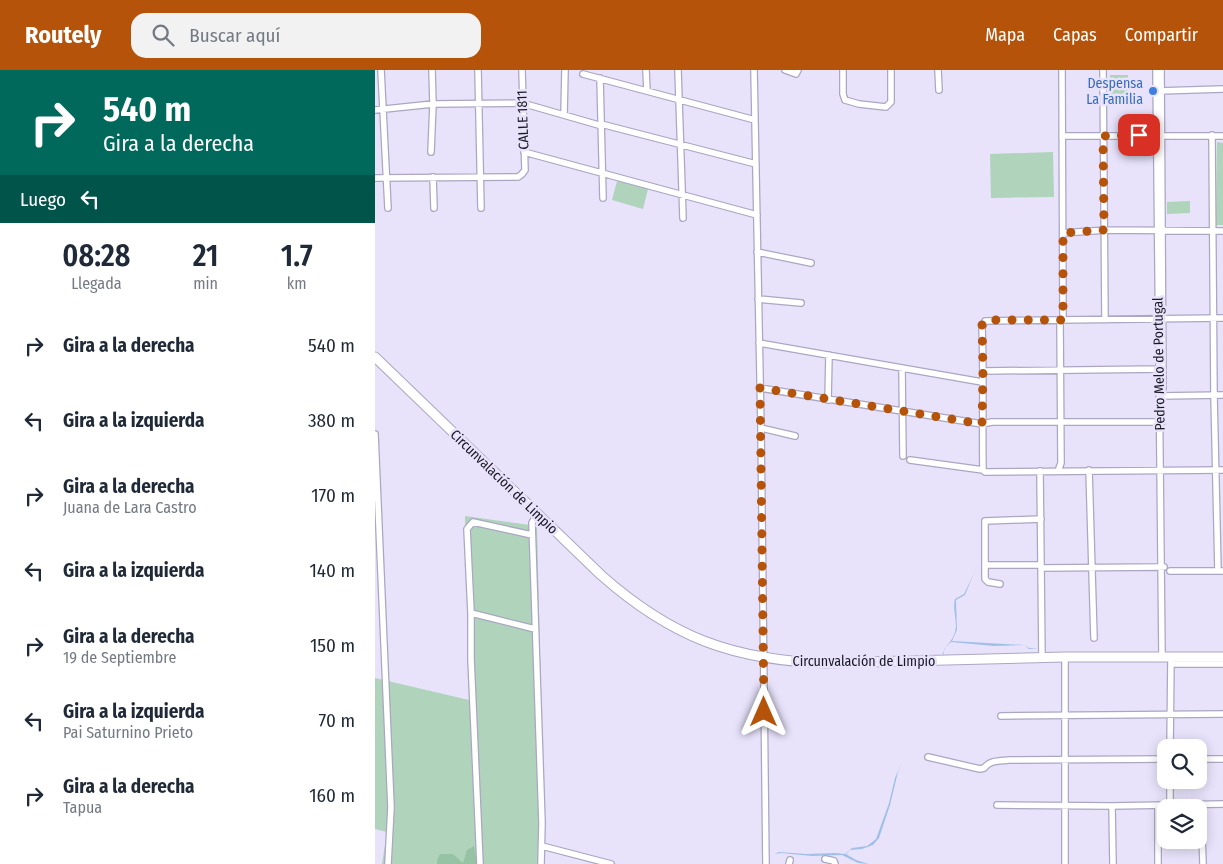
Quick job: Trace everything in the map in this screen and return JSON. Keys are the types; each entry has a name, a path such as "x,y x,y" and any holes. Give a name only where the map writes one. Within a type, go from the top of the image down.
{"highway":[{"name":"Circunvalación de Limpio","path":"375,357 626,597 662,621 692,637 733,651 793,662 825,663 1065,657 1167,659 1223,657"}],"street":[{"path":"381,70 388,208"},
{"path":"431,152 432,70"},
{"path":"478,70 481,208"},
{"name":"CALLE 1811","path":"480,176 518,176 525,170 522,70"},
{"path":"564,115 565,70"},
{"path":"646,70 647,91"},
{"path":"678,70 683,218"},
{"path":"754,70 761,428 766,864"},
{"path":"785,70 796,72"},
{"path":"843,70 843,94 845,100 859,104 886,107 891,102 891,70"},
{"path":"938,70 939,90"},
{"path":"1058,471 1061,463 1062,70"},
{"path":"1103,70 1105,320"},
{"name":"Pedro Melo de Portugal","path":"1156,70 1159,91"},
{"name":"Pedro Melo de Portugal","path":"1161,70 1159,135 1162,470 1170,739"},
{"path":"583,74 755,120"},
{"path":"600,78 603,198"},
{"path":"1159,91 1223,89"},
{"path":"375,110 433,104 523,103 756,164"},
{"path":"985,565 1165,568 1220,571 1220,519 1215,470 1212,135"},
{"path":"1062,136 1223,136"},
{"path":"524,152 757,215"},
{"path":"375,178 480,176"},
{"path":"433,177 434,208"},
{"path":"1063,233 1104,230 1223,232"},
{"path":"757,252 811,263"},
{"path":"758,299 801,303"},
{"path":"983,470 982,324 985,321 1223,318"},
{"path":"759,343 982,382"},
{"path":"828,400 829,355"},
{"path":"902,368 903,456"},
{"path":"983,371 1161,369"},
{"path":"760,388 982,424 992,422 1162,422"},
{"path":"1162,396 1223,395"},
{"path":"761,428 795,436"},
{"path":"375,434 391,807 388,864"},
{"path":"910,460 983,470 985,472 1223,470"},
{"path":"1089,470 1093,638"},
{"path":"1040,471 1042,659"},
{"path":"537,513 533,521 533,535 541,864"},
{"path":"1000,584 985,580 985,521 1041,519"},
{"path":"480,864 467,529 470,524 477,523 533,535"},
{"path":"471,613 535,629"},
{"path":"1065,657 1065,864"},
{"path":"1167,659 1223,664"},
{"path":"1001,716 1223,714"},
{"path":"927,757 980,769 992,762 1157,759"},
{"path":"1207,759 1223,759"},
{"path":"1207,804 1223,804"},
{"path":"997,805 1157,805"},
{"path":"1112,806 1113,864"},
{"path":"541,846 611,864"},
{"path":"1158,849 1158,864"},
{"path":"1202,849 1203,864"},
{"path":"825,859 834,861 835,864"}],"green space":[{"path":"1110,75 1128,75 1128,102 1110,102"},
{"path":"1217,142 1223,143 1223,225 1216,225"},
{"path":"1053,152 1054,197 991,198 990,154"},
{"path":"617,181 648,189 643,209 612,200"},
{"path":"1190,201 1190,213 1167,214 1167,202"},
{"path":"465,516 537,526 545,864 382,864 387,832 375,829 375,678 469,700"},
{"path":"474,846 477,864 437,864 440,854 453,854 463,863 467,850"}],"water":[{"path":"981,559 965,595 956,600 957,630 952,641 1024,645 994,646 951,642 946,647 956,628 955,599 964,594"},
{"path":"902,762 879,838 873,845 862,849 850,850 846,854 856,860 869,864 858,863 842,855 775,854 779,852 845,854 852,848 867,846 876,839 889,803 895,778"}],"place":[{"name":"Despensa La Familia","path":"1153,91"}],"route":[{"path":"764,712 760,388 982,424 982,324 988,320 1063,320 1063,233 1104,230 1103,136 1139,135"}]}
